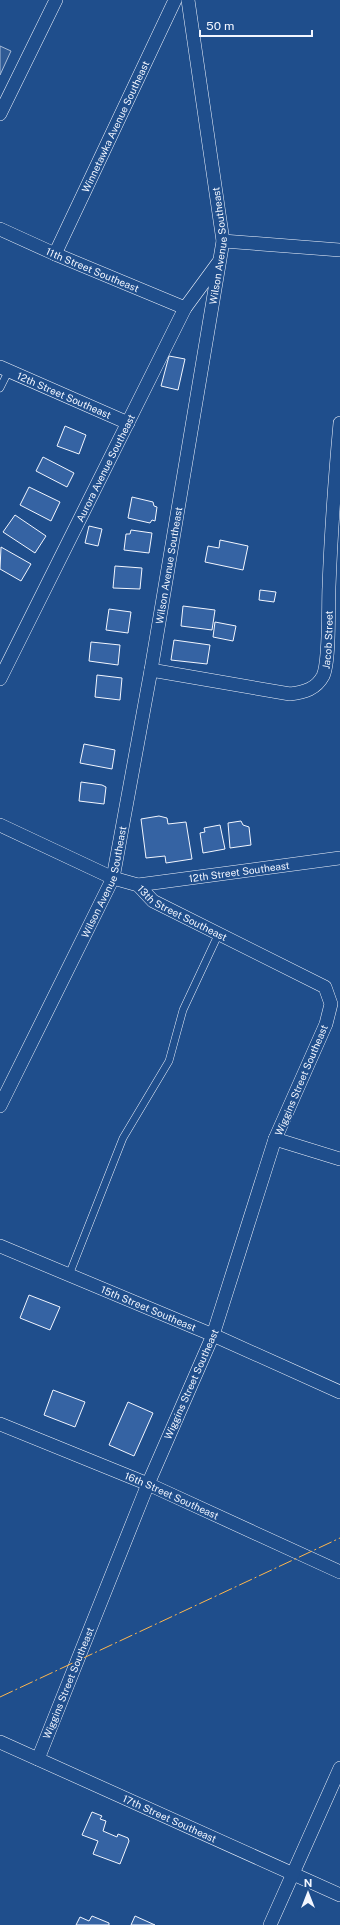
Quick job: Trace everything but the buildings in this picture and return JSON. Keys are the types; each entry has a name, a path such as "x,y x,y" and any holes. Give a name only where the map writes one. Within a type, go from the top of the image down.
{"street":[{"path":"0,114 56,0"},
{"name":"Winnetawka Avenue Southeast","path":"55,254 175,0"},
{"name":"Wilson Avenue Southeast","path":"0,1106 113,878 151,670 223,241 188,0"},
{"name":"11th Street Southeast","path":"0,228 55,254 185,308"},
{"path":"223,241 340,250"},
{"name":"Aurora Avenue Southeast","path":"0,679 185,308 220,261"},
{"name":"12th Street Southeast","path":"4,369 128,423"},
{"name":"Jacob Street","path":"151,670 290,694 307,691 318,684 324,674 327,644 331,522 340,423"},
{"name":"13th Street Southeast","path":"0,825 113,878 138,885 154,900 325,987 330,1004"},
{"name":"12th Street Southeast","path":"138,885 340,858"},
{"name":"Wiggins Street Southeast","path":"38,1759 148,1484 214,1335 276,1139 326,1024 330,1004"},
{"path":"276,1139 340,1159"},
{"name":"15th Street Southeast","path":"0,1246 214,1335 340,1392"},
{"name":"16th Street Southeast","path":"0,1424 148,1484 340,1572"},
{"name":"17th Street Southeast","path":"0,1742 340,1895"},
{"path":"270,1925 340,1768"}],"lane":[{"path":"0,388 4,369"},
{"path":"69,1275 123,1138 169,1061 183,1010 219,933"}],"shaded area":[{"path":"0,46 11,51 0,75"}],"power":[{"path":"0,1697 340,1538"}]}
